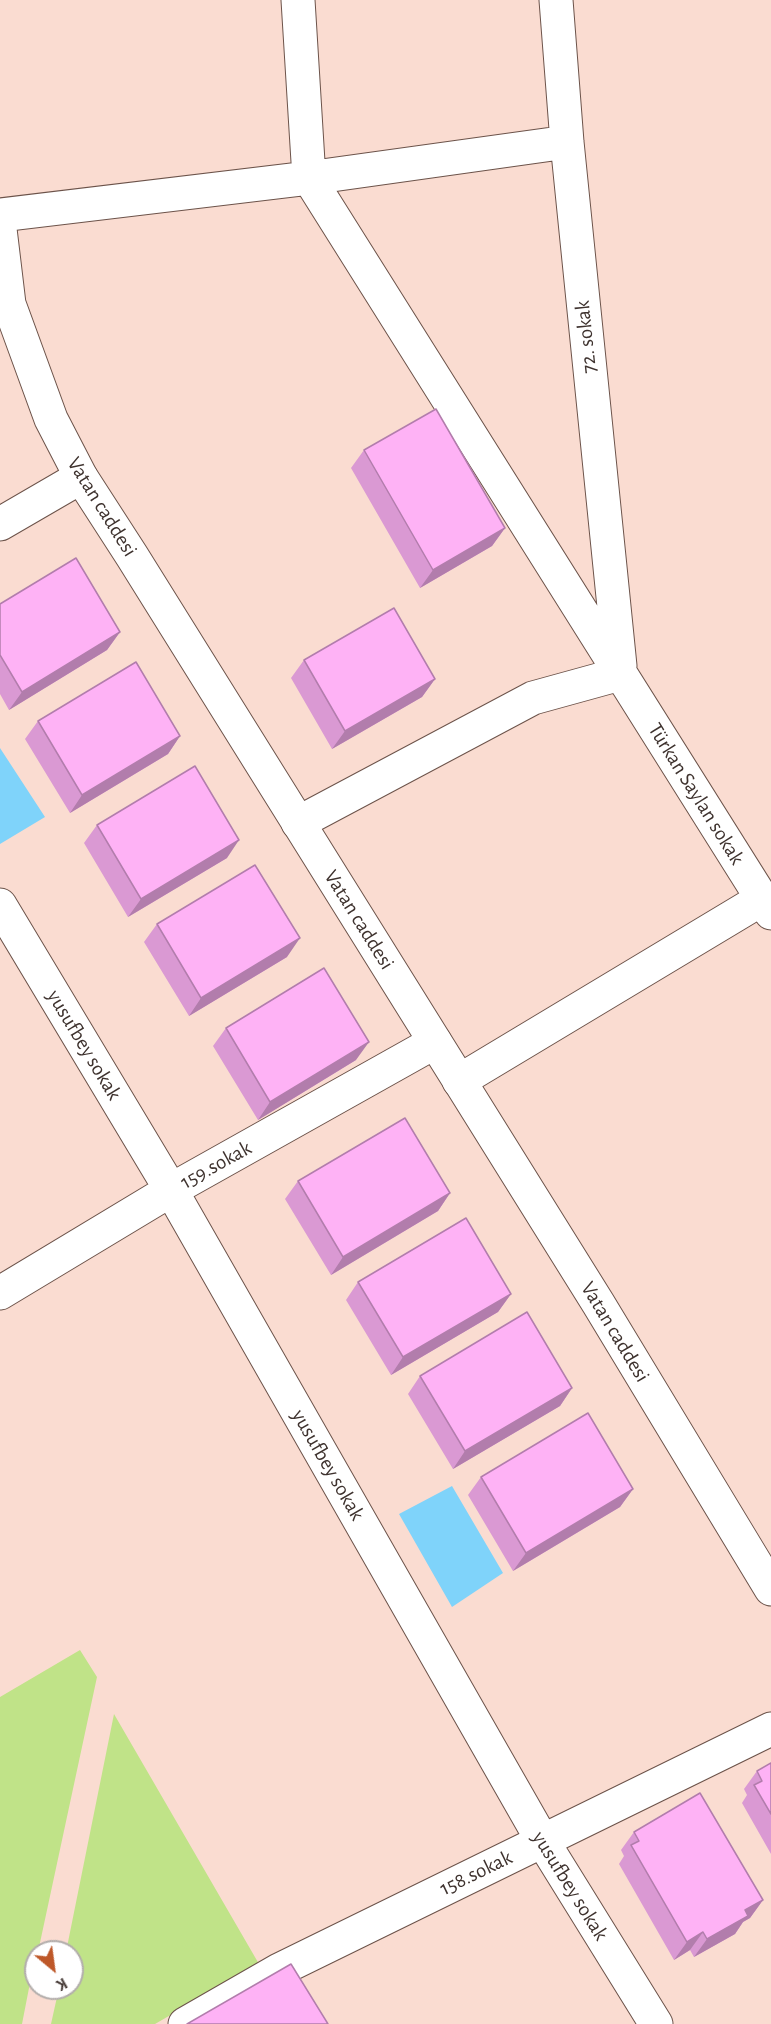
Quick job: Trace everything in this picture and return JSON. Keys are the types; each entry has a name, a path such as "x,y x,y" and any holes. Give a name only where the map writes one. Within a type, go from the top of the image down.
{"street":[{"path":"298,0 309,178"},
{"name":"72. sokak","path":"556,0 567,142 620,674"},
{"path":"0,215 309,178 567,142"},
{"name":"Türkan Saylan sokak","path":"309,178 766,906"},
{"name":"Vatan caddesi","path":"0,229 9,304 51,419 81,477 598,1304 771,1589"},
{"path":"0,525 81,477"},
{"path":"298,823 533,698 620,674"},
{"name":"yusufbey sokak","path":"0,905 171,1190 542,1840 656,2024"},
{"path":"459,1081 766,906"},
{"name":"159.sokak","path":"0,1293 171,1190 435,1042"},
{"name":"158.sokak","path":"184,2024 287,1984 542,1840 771,1729"}],"green space":[{"path":"80,1650 97,1677 41,1940 24,1940 24,2000 27,2000 22,2024 0,2024 0,1697"},
{"path":"114,1714 259,1964 155,2024 51,2024 56,2000 84,2000 84,1940 68,1940"}],"water":[{"path":"0,748 45,817 0,844"},
{"path":"452,1486 503,1573 452,1607 399,1514"}],"building":[{"path":"436,409 505,528 433,570 364,450"},
{"path":"76,558 120,632 22,692 0,655 0,604"},
{"path":"394,608 435,679 345,731 304,660"},
{"path":"136,662 180,736 82,795 38,721"},
{"path":"195,766 239,840 141,899 97,825"},
{"path":"255,865 300,938 201,998 157,924"},
{"path":"324,968 369,1042 270,1102 226,1028"},
{"path":"405,1118 450,1193 343,1257 298,1181"},
{"path":"466,1218 511,1294 403,1357 358,1282"},
{"path":"527,1312 572,1388 465,1451 420,1376"},
{"path":"588,1413 633,1489 526,1553 481,1477"},
{"path":"771,1763 771,1814 754,1785 762,1781 757,1771"},
{"path":"700,1793 763,1900 745,1910 748,1916 707,1939 703,1932 687,1942 631,1845 639,1841 634,1832"},
{"path":"291,1964 328,2024 187,2024"}]}
